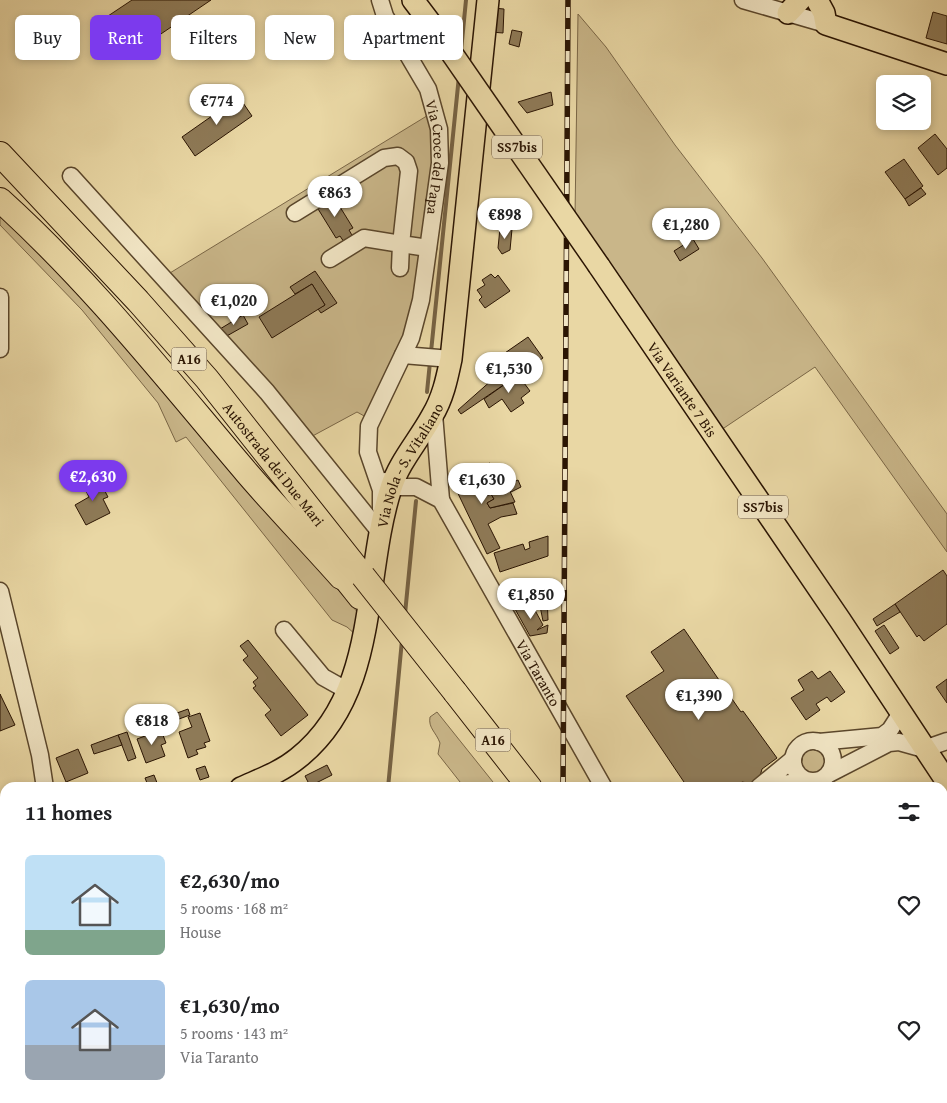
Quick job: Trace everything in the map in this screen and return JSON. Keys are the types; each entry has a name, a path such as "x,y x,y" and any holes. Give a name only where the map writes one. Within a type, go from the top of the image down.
{"highway":[{"name":"Autostrada dei Due Mari","path":"0,154 73,230 194,365 362,587 450,698 525,782"},
{"name":"Autostrada dei Due Mari","path":"0,177 120,303 362,587"},
{"path":"0,200 73,269 117,317 248,474 362,587"},
{"name":"Autostrada dei Due Mari","path":"450,698 507,782"}],"main road":[{"name":"Via Variante 7 Bis","path":"413,0 599,266 942,775"},
{"name":"Via Nola - S. Vitaliano","path":"255,782 272,775 297,759 314,744 340,708 359,663 364,638 384,480 398,471 434,414 445,388 437,358 488,0"},
{"path":"810,0 821,23 947,64"},
{"path":"817,0 824,13 821,23"},
{"path":"824,0 874,41"}],"street":[{"name":"Via Croce del Papa","path":"380,0 385,16 428,89 437,120 440,163 421,300 411,338 368,426 368,452 384,480"},
{"path":"743,0 794,7 821,23"},
{"path":"295,213 384,158 398,156 406,162 410,171 400,268"},
{"path":"71,176 267,392 379,531"},
{"path":"330,259 364,238 428,248"},
{"path":"0,297 0,349"},
{"path":"403,355 437,358"},
{"path":"434,414 441,500"},
{"path":"384,480 416,487 441,500"},
{"name":"Via Taranto","path":"441,500 601,782"},
{"path":"0,591 40,755 44,782"},
{"path":"284,630 323,677 348,691"},
{"path":"765,782 793,758 799,746 812,741 882,736 890,730 901,713"},
{"path":"798,782 818,781 889,743 899,742 924,749 947,741"},
{"path":"819,742 825,745 833,756 834,763 829,774"},
{"path":"793,758 796,772 806,781"}],"shaded area":[{"path":"578,14 606,47 675,145 762,258 947,514 947,552 815,367 721,430 575,216"},
{"path":"430,114 435,145 414,313 366,417 357,412 307,439 165,276"},
{"path":"0,208 21,227 360,615 356,635 347,627 332,620 186,437 176,442 158,403 82,310 0,225"},
{"path":"437,712 493,782 460,782 438,754 440,743 431,727 430,717"},
{"path":"813,748 822,752 826,761 822,770 813,774 804,770 800,761 804,752"}],"building":[{"path":"132,0 211,0 189,15 171,15 171,27 161,34 161,15 110,15"},
{"path":"493,8 504,9 503,33 491,32"},
{"path":"933,12 947,16 947,44 926,38"},
{"path":"512,30 522,32 519,47 509,44"},
{"path":"551,92 553,105 527,113 518,102"},
{"path":"239,97 252,116 195,156 182,137"},
{"path":"935,134 947,149 947,168 938,175 918,148"},
{"path":"904,159 923,186 905,199 885,172"},
{"path":"921,188 926,194 909,206 905,199"},
{"path":"332,194 353,228 349,230 353,237 344,242 340,236 336,238 315,204"},
{"path":"507,203 516,204 512,229 504,228"},
{"path":"482,211 507,214 506,225 481,222"},
{"path":"500,228 512,229 510,250 502,254 498,248"},
{"path":"693,239 699,249 680,261 674,251"},
{"path":"315,271 337,303 321,313 318,309 325,305 312,284 295,294 290,287"},
{"path":"491,274 495,278 498,275 510,291 485,308 479,300 482,297 477,290 485,285 482,280"},
{"path":"312,284 325,305 272,338 259,317"},
{"path":"243,315 248,324 225,337 220,329"},
{"path":"528,337 543,358 461,414 458,410 493,379 487,370 489,364"},
{"path":"518,375 530,391 521,398 524,403 511,412 502,399 489,408 484,399"},
{"path":"490,463 498,480 476,491 480,499 491,494 494,499 487,503 490,508 513,503 517,514 501,517 488,524 500,548 487,554 452,481 468,473 472,481 478,478 475,470"},
{"path":"97,476 108,497 103,499 110,513 86,525 75,505 89,497 82,483"},
{"path":"518,480 521,487 511,492 507,485"},
{"path":"507,485 515,502 490,508 487,503 494,499 491,494"},
{"path":"548,536 548,556 500,572 494,553 523,544 525,550 530,548 529,542"},
{"path":"943,570 947,576 947,624 924,641 919,635 917,637 895,604"},
{"path":"547,594 548,620 543,621 540,606 538,607 535,601"},
{"path":"530,601 543,625 537,630 548,625 547,633 530,636 515,609"},
{"path":"895,604 900,612 877,626 873,619"},
{"path":"884,625 899,648 890,654 875,631"},
{"path":"684,629 741,712 743,711 777,758 762,769 759,780 756,782 684,782 626,696 664,671 651,652"},
{"path":"248,640 308,715 281,736 265,715 271,710 253,688 256,686 253,682 258,678 243,660 248,656 240,646"},
{"path":"812,671 818,679 830,671 845,692 831,702 827,697 816,704 820,710 806,720 791,698 804,690 798,680"},
{"path":"947,679 947,703 936,687"},
{"path":"0,694 15,725 0,731"},
{"path":"188,709 190,715 168,723 166,717"},
{"path":"200,713 210,741 204,743 206,747 196,750 198,754 188,758 179,732 192,727 188,717"},
{"path":"161,730 166,743 161,745 165,756 146,763 137,739"},
{"path":"127,732 136,758 128,761 118,735"},
{"path":"118,735 122,745 94,754 91,745"},
{"path":"78,749 88,773 66,782 56,758"},
{"path":"327,765 332,775 318,782 308,782 305,776"},
{"path":"205,766 209,777 200,780 196,769"},
{"path":"154,775 157,782 147,782 145,778"}],"waterway":[{"path":"463,31 466,0"},
{"path":"431,352 459,76"},
{"path":"427,392 430,362"},
{"path":"405,614 416,501"},
{"path":"389,782 402,640"}],"railway":[{"path":"563,782 568,0"}]}
